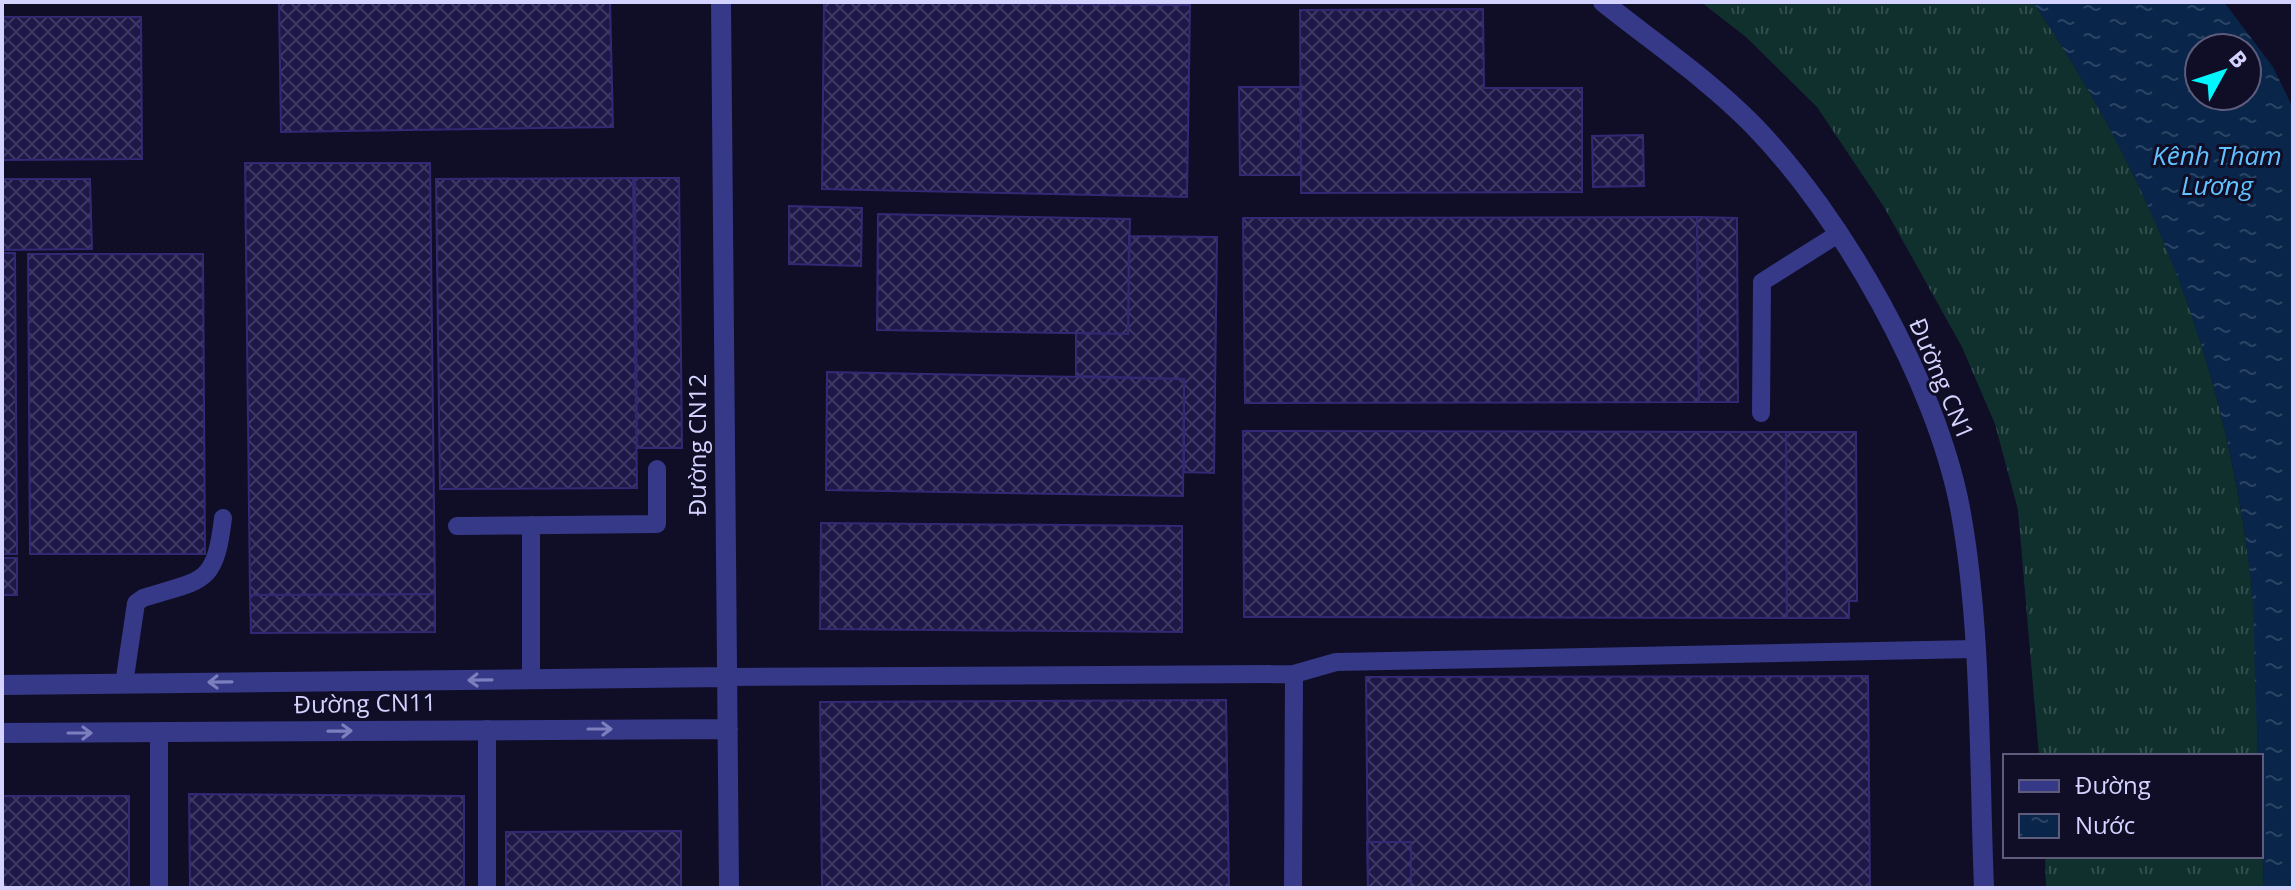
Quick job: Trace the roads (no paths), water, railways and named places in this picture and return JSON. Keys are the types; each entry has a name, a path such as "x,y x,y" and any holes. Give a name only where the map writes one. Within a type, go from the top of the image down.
{"street":[{"name":"Đường CN12","path":"721,2 729,888"},
{"name":"Đường CN1","path":"1603,2 1751,123 1797,175 1838,234 1900,343 1950,468 1966,545 1974,649 1984,888"},
{"name":"Đường CN11","path":"2,685 726,677"},
{"name":"Đường CN11","path":"2,733 728,729"}],"lane":[{"path":"1761,413 1762,282 1838,234"},
{"path":"457,526 657,524 657,469"},
{"path":"124,684 136,603 198,581 212,570 219,556 223,518"},
{"path":"531,525 531,679"},
{"path":"726,677 1294,674 1336,662 1974,649"},
{"path":"1293,888 1294,674"},
{"path":"487,729 487,888"},
{"path":"159,733 159,888"}],"water":[{"name":"Kênh Tham Lương","path":"2033,2 2224,2 2247,32 2183,32 2183,112 2263,112 2263,54 2293,108 2293,888 2264,888 2263,754 2258,754 2252,594 2240,502 2224,425 2178,278 2148,207 2076,69"}]}
